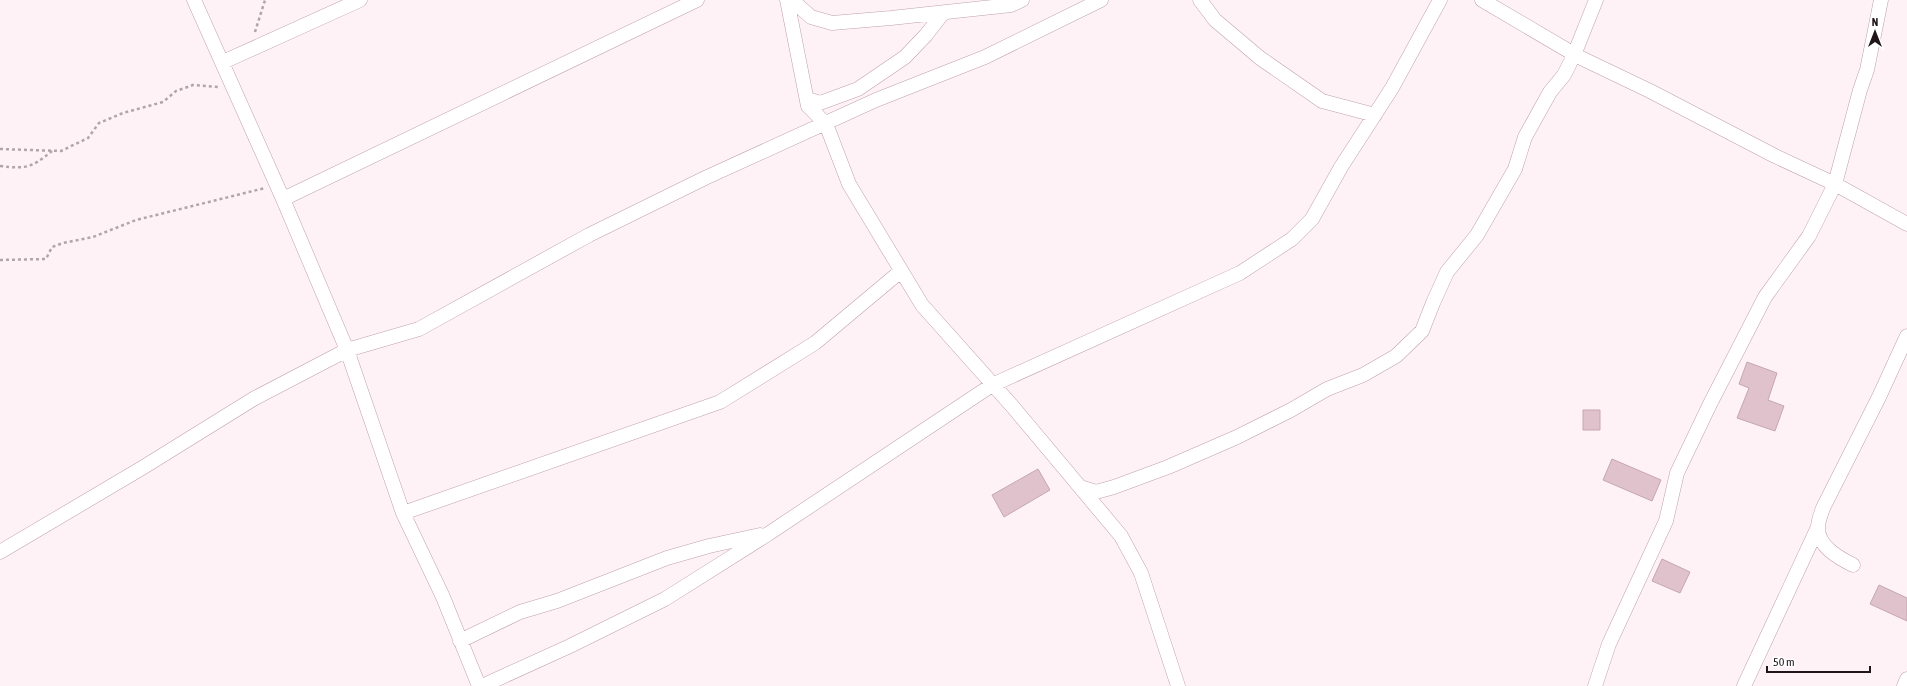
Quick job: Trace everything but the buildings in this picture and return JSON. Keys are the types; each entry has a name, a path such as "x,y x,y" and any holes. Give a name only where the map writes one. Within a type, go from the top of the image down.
{"street":[{"path":"194,0 277,185 346,350 403,513 443,597 478,686"},
{"path":"223,62 360,0"},
{"path":"283,199 697,0"},
{"path":"787,0 808,106 826,124 849,184 922,306 1122,536 1141,573 1178,686"},
{"path":"792,0 811,17 832,23 1011,4 1022,0"},
{"path":"0,552 142,468 255,398 346,350 419,329 589,235 705,178 876,100 985,57 1100,0"},
{"path":"1200,0 1216,20 1260,58 1322,101 1374,114"},
{"path":"482,686 570,646 665,599 768,534 992,385 1240,272 1292,239 1312,219 1341,167 1392,88 1440,0"},
{"path":"1482,0 1574,55 1768,153 1835,184 1907,224"},
{"path":"1080,487 1096,492 1168,467 1237,437 1291,410 1327,389 1363,375 1396,356 1422,331 1433,303 1448,272 1477,235 1515,169 1525,137 1550,92 1564,75 1574,55 1596,0"},
{"path":"1594,686 1609,644 1666,521 1677,473 1710,404 1765,297 1808,236 1835,184 1860,90 1867,70 1881,0"},
{"path":"807,99 820,103 858,89 905,57 926,35 942,12"},
{"path":"403,513 720,402 815,342 901,271"},
{"path":"1744,686 1818,527 1826,501 1879,397 1907,336"},
{"path":"1818,527 1820,538 1829,549 1853,566"},
{"path":"460,641 520,612 558,601 667,558 709,546 768,534"},
{"path":"1904,686 1907,679"}],"path":[{"path":"248,51 265,0"},
{"path":"0,149 61,151 88,138 99,122 123,113 163,102 176,91 193,85 235,89"},
{"path":"0,166 18,168 35,165 52,151"},
{"path":"0,260 46,259 52,247 63,243 93,237 136,220 277,185"}]}
